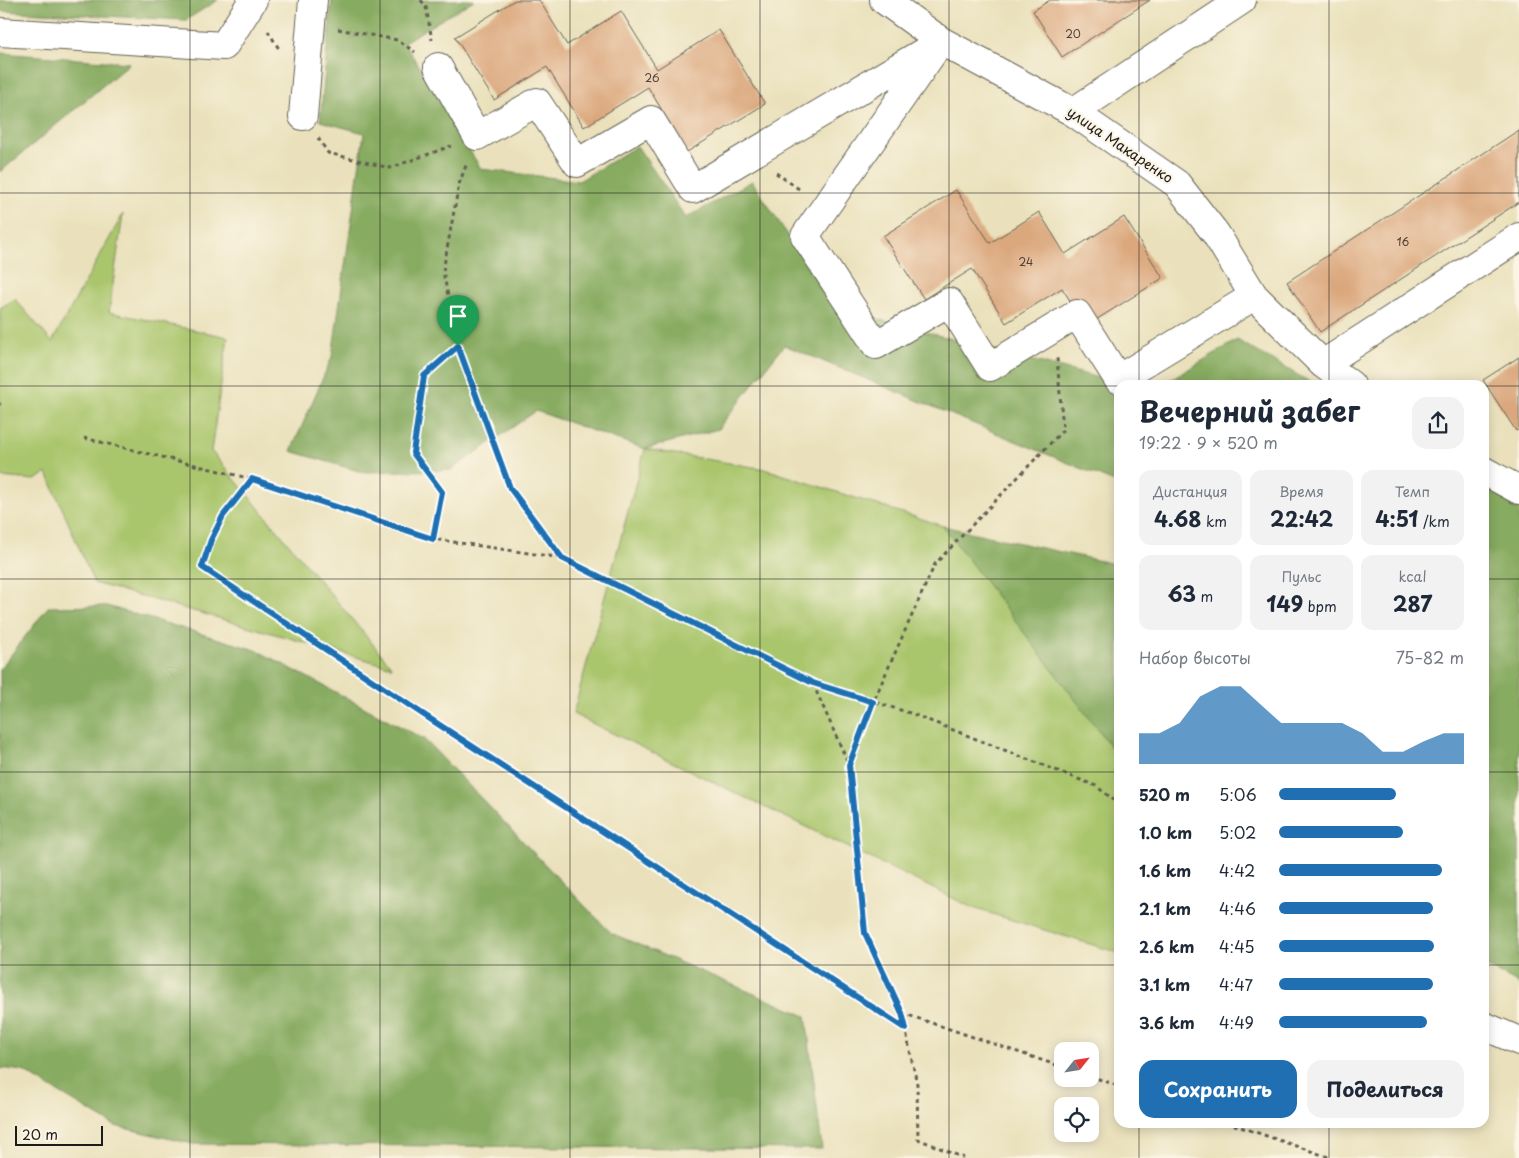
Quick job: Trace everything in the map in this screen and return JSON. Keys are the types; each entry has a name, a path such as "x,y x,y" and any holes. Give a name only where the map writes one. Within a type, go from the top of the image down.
{"street":[{"path":"0,32 224,46 252,0"},
{"name":"улица Макаренко","path":"884,0 941,42 1073,112 1177,184 1216,234 1254,296 1323,364 1344,380"},
{"path":"1073,112 1242,0"},
{"path":"303,116 312,12"},
{"path":"438,67 477,136 537,102 577,163 650,120 693,189 941,42"},
{"path":"941,42 805,236 876,345 949,302 990,367 1078,314 1118,379 1254,296"},
{"path":"1323,364 1519,237"},
{"path":"1489,474 1519,490"},
{"path":"1489,1028 1519,1041"}],"path":[{"path":"252,0 280,51"},
{"path":"421,0 426,7 438,67"},
{"path":"312,12 397,40 438,67"},
{"path":"303,116 328,153 390,168 477,136"},
{"path":"477,136 459,184 443,271 458,346 510,488 562,558"},
{"path":"751,156 826,207"},
{"path":"849,765 873,702 935,564 1063,430 1055,328"},
{"path":"433,539 442,492 413,453 424,376 458,346"},
{"path":"84,438 252,479 433,539 562,558 813,683 910,713 1096,786 1114,800"},
{"path":"252,479 223,516 211,540 202,567 418,711 906,1029"},
{"path":"813,683 849,765 865,933 902,1013 917,1084 918,1139 964,1158"},
{"path":"902,1013 1054,1064"},
{"path":"1099,1079 1114,1084"},
{"path":"1244,1128 1331,1158"}],"green space":[{"path":"0,0 218,0 186,20 0,11"},
{"path":"332,0 474,0 404,42 481,169 579,181 637,146 686,218 752,181 836,308 1114,382 1114,482 784,345 718,429 645,449 536,411 451,470 362,472 291,451 332,357 364,133 320,121"},
{"path":"0,53 130,63 0,172"},
{"path":"123,214 109,312 228,337 211,451 392,667 94,583 47,473 35,480 0,477 0,308 15,299 52,342"},
{"path":"1237,340 1306,380 1170,380"},
{"path":"645,449 765,469 943,526 1114,750 1114,951 973,908 573,714"},
{"path":"1489,486 1519,505 1519,984 1489,968"},
{"path":"943,526 1114,564 1114,750"},
{"path":"107,606 256,650 424,739 611,933 806,1016 822,1149 193,1144 115,1126 23,1071 0,1068 0,669 48,607"}],"building":[{"path":"515,0 539,0 567,45 621,11 657,69 719,30 765,104 687,152 648,87 584,127 547,67 494,100 455,37"},
{"path":"1050,0 1150,0 1062,57 1033,11"},
{"path":"1519,130 1519,202 1320,332 1287,282"},
{"path":"956,190 990,243 1039,212 1065,254 1124,217 1163,278 1086,326 1062,288 1006,323 972,269 924,299 883,236"},
{"path":"1519,357 1519,429 1516,431 1489,389 1489,380 1483,380"}],"route":[{"path":"458,346 510,488 562,558 697,627 813,683 873,702 849,765 865,933 902,1013 906,1029 418,711 202,567 211,540 223,516 252,479 433,539 442,492 413,453 424,376 458,346"}]}
